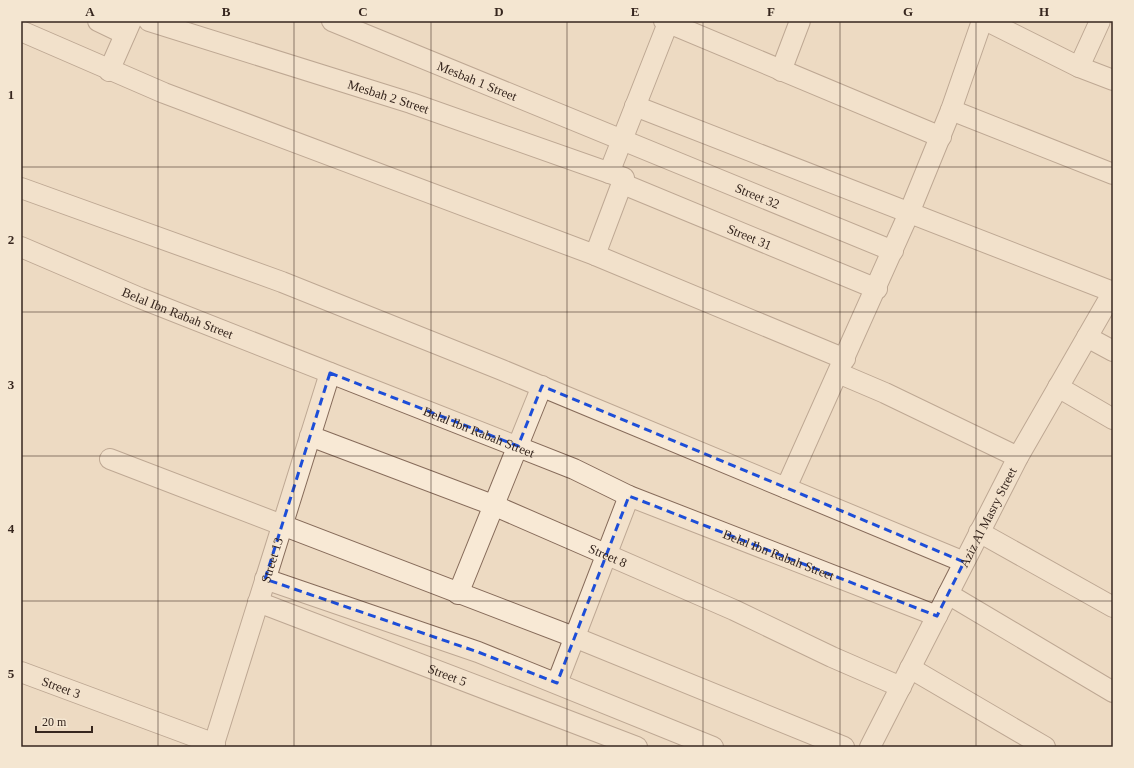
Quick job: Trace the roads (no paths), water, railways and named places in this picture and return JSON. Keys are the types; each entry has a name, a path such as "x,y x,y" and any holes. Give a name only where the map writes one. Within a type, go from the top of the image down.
{"street":[{"path":"98,21 128,28 110,71"},
{"name":"Mesbah 2 Street","path":"149,21 411,103 619,179"},
{"name":"Mesbah 1 Street","path":"332,21 622,140"},
{"path":"781,70 800,21"},
{"path":"786,488 877,289 941,137 982,21"},
{"path":"988,21 1079,66 1113,80"},
{"path":"1079,66 1100,21"},
{"path":"595,255 619,179 622,140 666,22 941,137"},
{"path":"21,31 110,71 164,93 595,255 842,366 885,393 1018,457"},
{"path":"635,106 1113,292"},
{"path":"951,110 1113,174"},
{"name":"Street 32","path":"622,140 893,251"},
{"name":"Street 31","path":"619,179 877,289"},
{"path":"21,188 282,282 542,386 964,562"},
{"name":"Belal Ibn Rabah Street","path":"21,247 140,298 518,446 574,469 630,496 937,616"},
{"name":"Aziz Al Masry Street","path":"870,747 1018,457 1113,292"},
{"path":"1087,337 1113,352"},
{"name":"Street 13","path":"214,745 330,373"},
{"path":"458,594 542,386"},
{"path":"1058,387 1113,419"},
{"name":"Street 8","path":"310,436 493,505 734,610 832,657 901,687"},
{"path":"110,459 458,594 574,637 844,747"},
{"path":"557,682 630,496"},
{"path":"979,532 1113,607"},
{"path":"265,580 478,652 557,682 687,742 713,747"},
{"path":"948,594 1113,692"},
{"name":"Street 5","path":"258,602 637,747"},
{"path":"910,668 1045,747"},
{"name":"Street 3","path":"21,672 214,745"}]}
